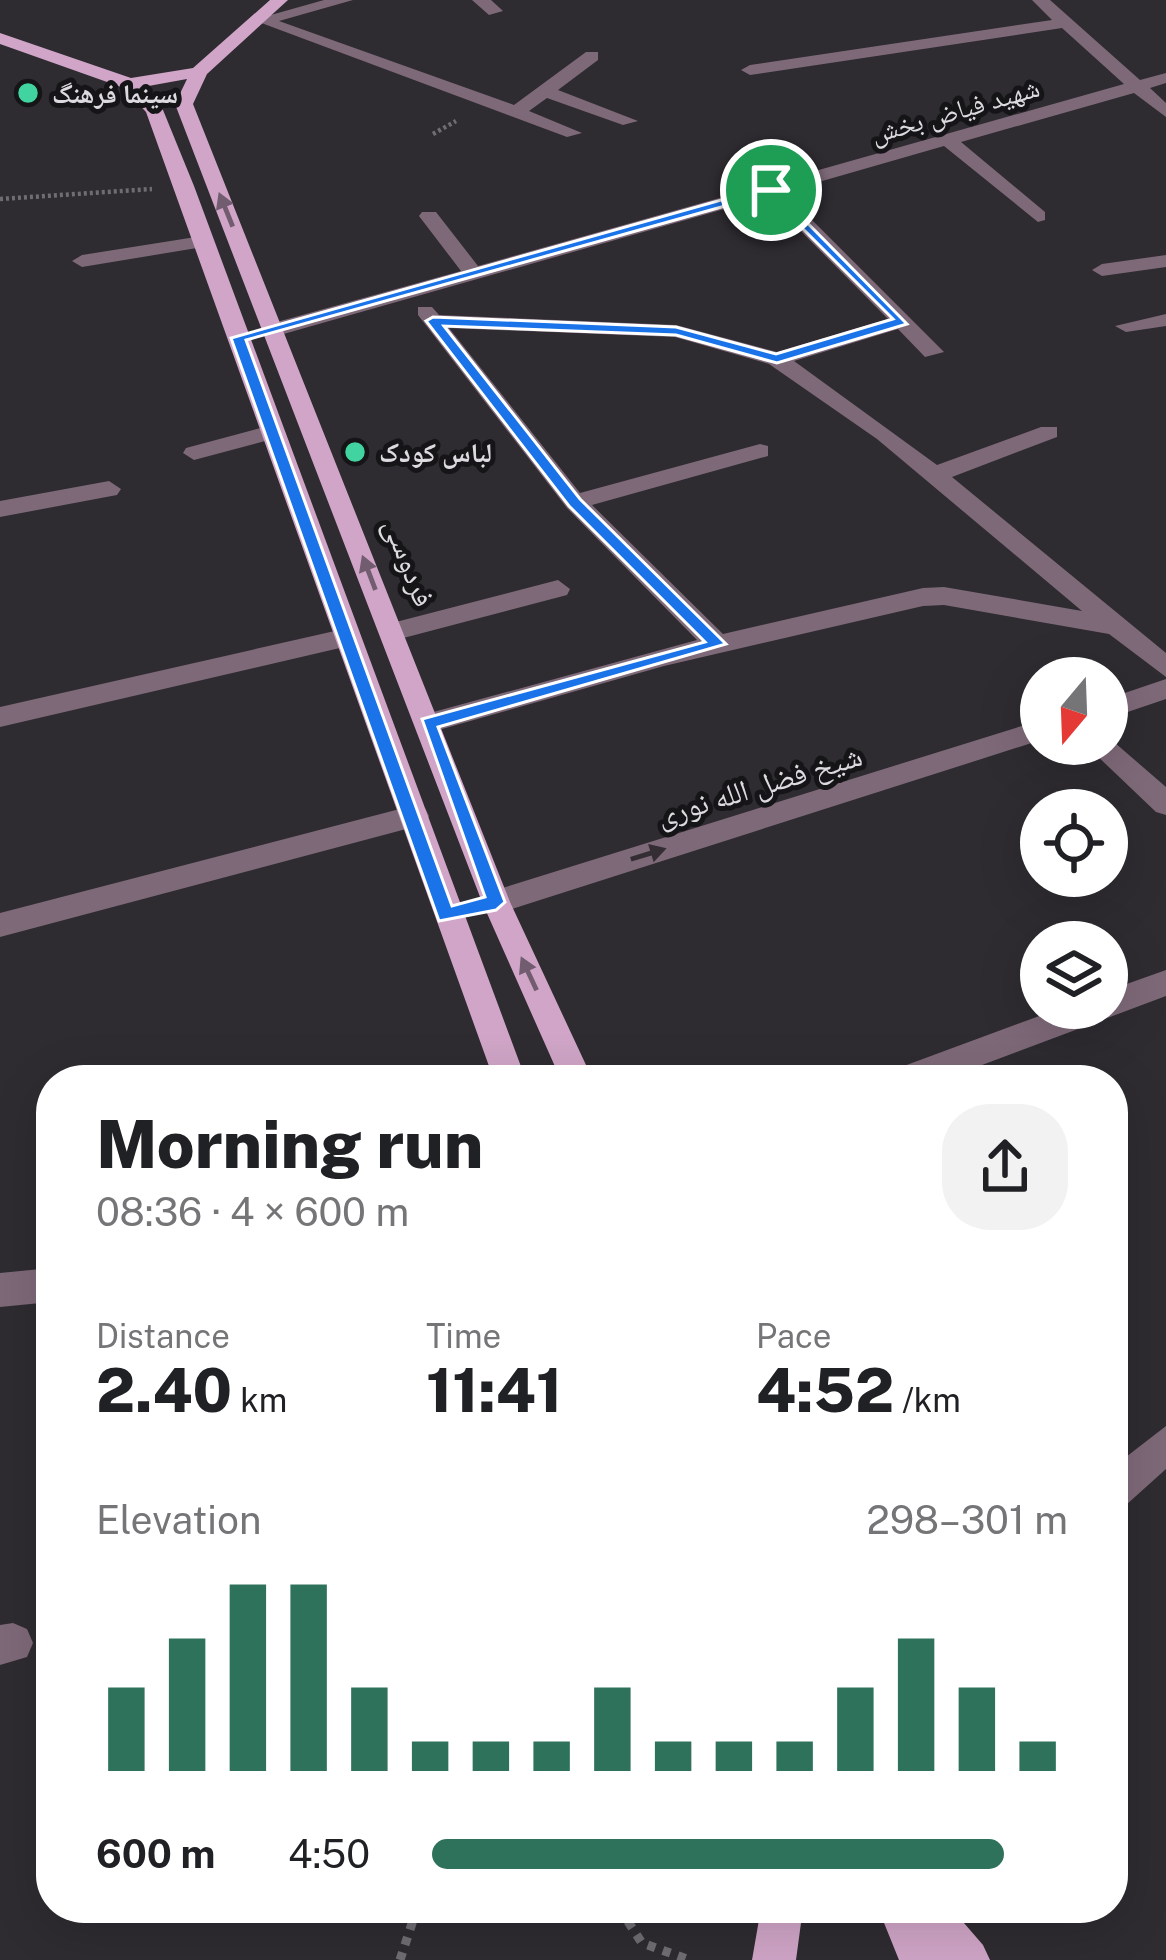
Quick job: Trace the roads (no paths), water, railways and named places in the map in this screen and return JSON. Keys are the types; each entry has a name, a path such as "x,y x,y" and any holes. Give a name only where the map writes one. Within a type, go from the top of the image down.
{"main road":[{"path":"130,84 199,72 280,0"},
{"path":"0,38 130,84 154,110 504,1065"},
{"name":"فردوسی","path":"199,72 184,104 496,902 571,1065"},
{"path":"238,338 273,330"},
{"path":"446,915 496,902"},
{"path":"774,1960 780,1923"},
{"path":"905,1923 921,1960"},
{"path":"936,1923 968,1960"}],"street":[{"path":"261,20 345,0"},
{"path":"1040,0 1166,112"},
{"path":"261,20 573,133"},
{"path":"750,70 1065,22"},
{"path":"516,112 592,56"},
{"name":"شهید فیاض بخش","path":"273,330 1166,78"},
{"path":"545,91 629,121"},
{"path":"948,140 1038,216"},
{"path":"771,190 933,352"},
{"path":"429,216 472,272"},
{"path":"82,261 202,242"},
{"path":"1102,270 1162,266"},
{"path":"411,292 574,502 717,644"},
{"path":"1126,326 1166,320"},
{"path":"433,321 676,331 777,359 809,376 1166,667"},
{"path":"777,359 902,321"},
{"path":"194,453 272,432"},
{"path":"934,475 1049,432"},
{"path":"574,502 760,452"},
{"path":"0,509 109,489"},
{"path":"392,632 558,589"},
{"path":"428,723 717,644 944,596 1120,626"},
{"path":"0,717 348,637"},
{"path":"1128,702 1166,689"},
{"name":"شیخ فضل الله نوری","path":"496,902 1020,737"},
{"path":"1124,765 1166,804"},
{"path":"0,925 415,816"},
{"path":"1128,996 1166,982"},
{"path":"944,1065 1041,1029"},
{"path":"0,1290 36,1286"},
{"path":"1128,1478 1166,1444"}],"place":[{"name":"سینما فرهنگ","path":"28,93"},
{"name":"لباس کودک","path":"355,452"}]}
